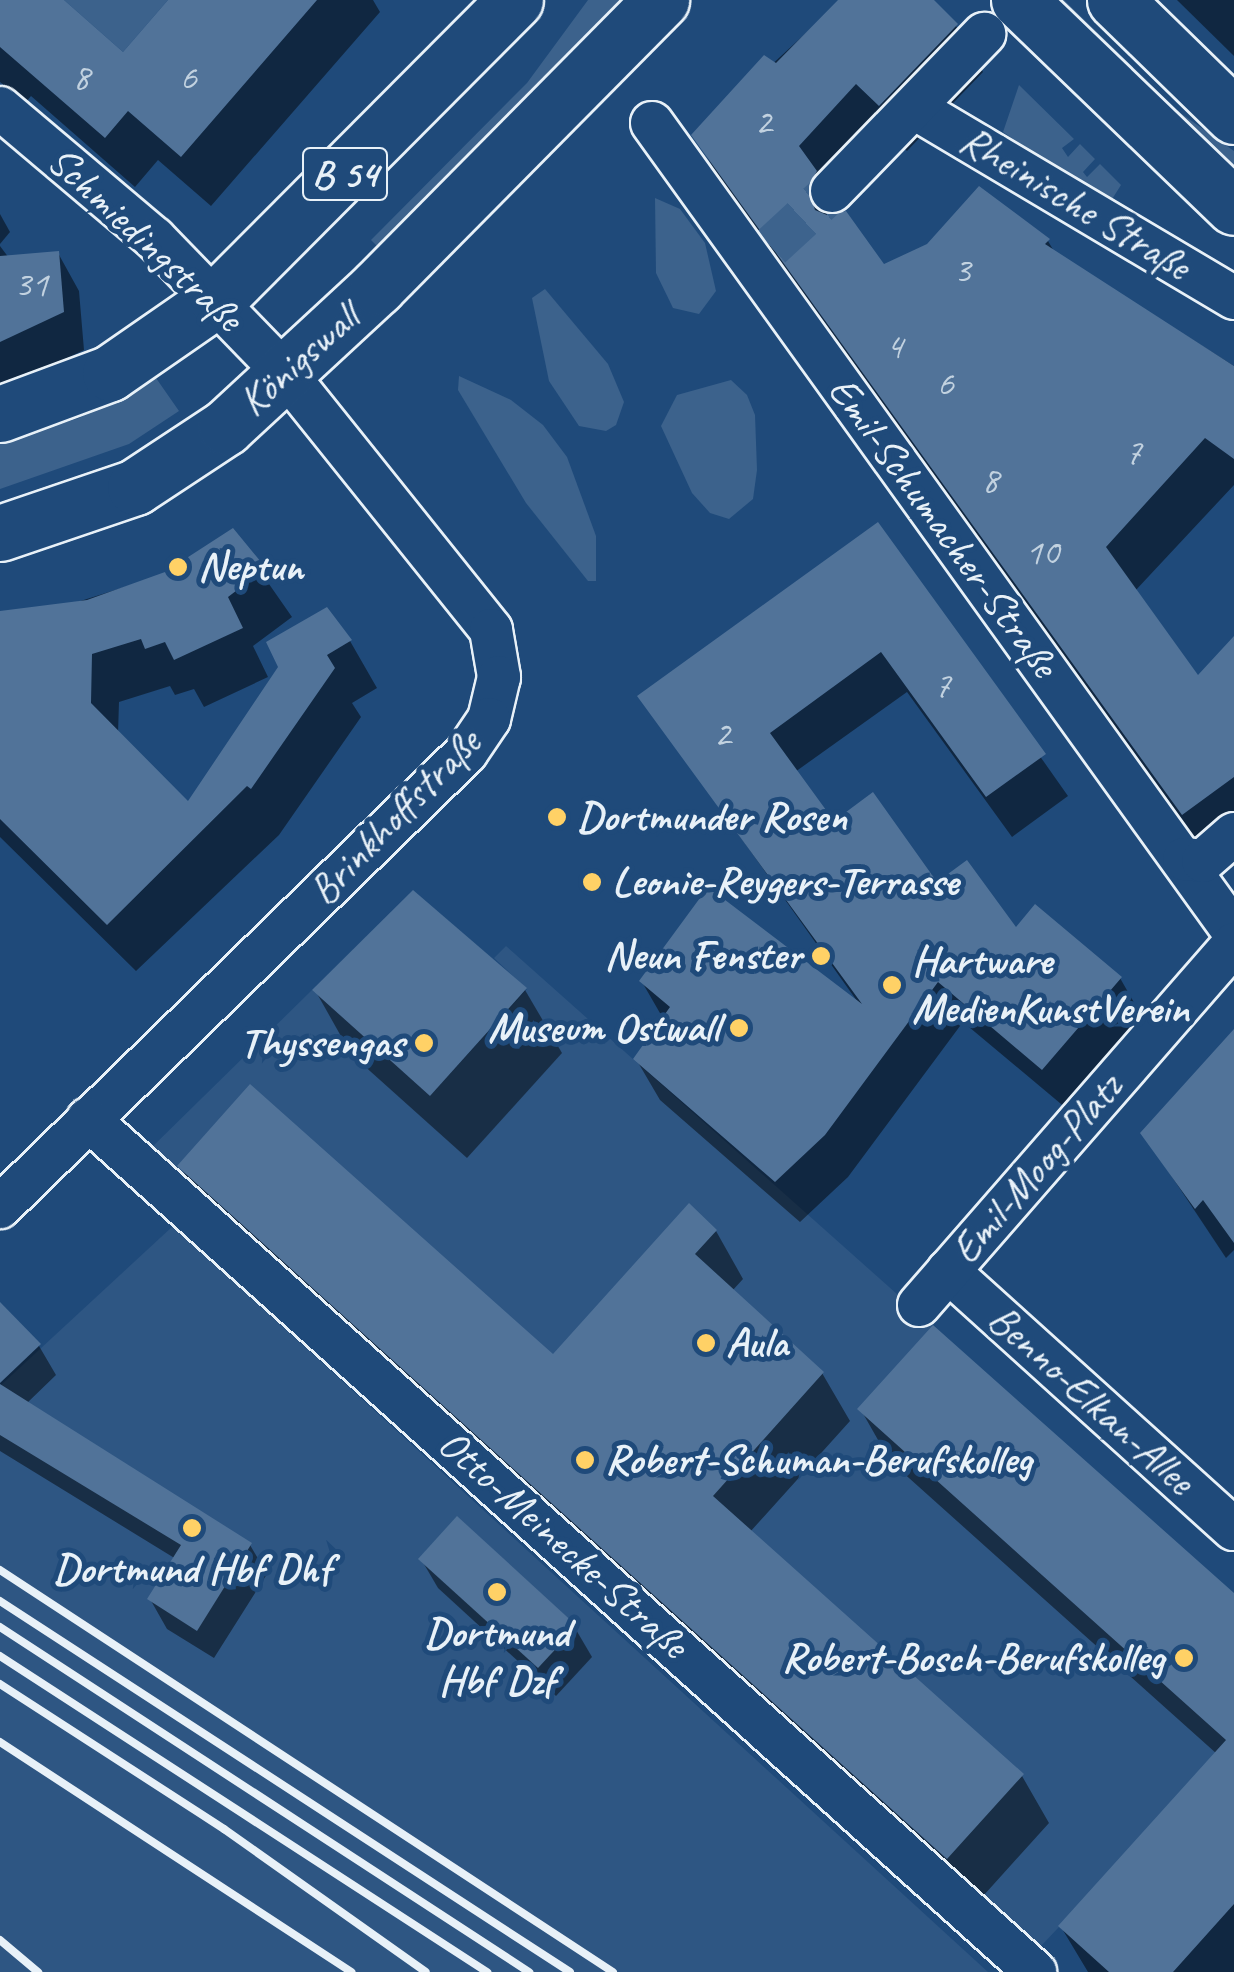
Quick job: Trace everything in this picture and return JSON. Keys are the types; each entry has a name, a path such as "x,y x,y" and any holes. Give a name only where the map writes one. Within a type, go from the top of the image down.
{"main road":[{"name":"B 54","path":"0,414 110,373 217,300 515,0"},
{"name":"Königswall","path":"0,533 136,487 197,449 286,374 661,0"},
{"path":"1115,0 1234,116"},
{"name":"Rheinische Straße","path":"1002,17 1234,207"}],"street":[{"name":"Rheinische Straße","path":"832,191 1002,17"},
{"name":"Schmiedingstraße","path":"0,108 217,300 286,374"},
{"name":"Rheinische Straße","path":"916,109 1234,298"},
{"name":"Emil-Schumacher-Straße","path":"652,123 762,255 915,490 1234,932"},
{"name":"Brinkhoffstraße","path":"0,1207 466,752 490,719 499,677 491,630 286,374"},
{"path":"1184,858 1202,861 1234,834"},
{"name":"Emil-Moog-Platz","path":"919,1305 1234,944"},
{"name":"Otto-Meinecke-Straße","path":"88,1119 1035,1972"},
{"name":"Benno-Elkan-Allee","path":"948,1272 1234,1529"}],"shaded area":[{"path":"64,0 168,0 123,52"},
{"path":"588,0 625,0 379,248 371,240 527,83"},
{"path":"1045,0 1064,0 1179,112 1234,151 1234,166 1181,132"},
{"path":"1019,85 1074,139 1062,148 1068,157 1080,144 1095,159 1083,172 1087,177 1100,164 1121,185 1109,204 1003,132"},
{"path":"655,198 680,209 705,243 716,291 699,314 673,308 656,273"},
{"path":"545,289 608,364 624,402 616,425 606,431 579,426 549,381 532,298"},
{"path":"459,376 511,400 543,425 567,457 596,536 596,581 588,581 526,503 458,390"},
{"path":"156,378 179,411 129,444 0,489 0,443 79,418"},
{"path":"731,380 747,395 755,415 757,470 753,499 729,519 710,513 692,493 661,426 677,395"},
{"path":"506,946 1234,1594 1234,1904 1173,1972 1109,1972 1059,1927 1041,1946 150,1149 312,990 430,1096 527,989 494,958"},
{"path":"173,1226 988,1972 0,1972 0,1386"}],"building":[{"path":"0,0 64,0 123,52 168,0 317,0 181,157 128,111 105,138 0,47"},
{"path":"838,0 934,0 958,24 879,106 856,84 799,146 817,171 808,186 815,210 827,215 846,211 884,264 927,244 979,186 1050,239 1045,244 1234,366 1234,459 1205,438 1106,547 1198,675 1234,636 1234,777 1182,815 691,135 764,55 776,63"},
{"path":"59,251 64,312 0,342 0,256"},
{"path":"878,522 1046,754 986,797 881,652 770,733 834,821 873,792 937,882 967,860 1016,927 1035,904 1122,977 1042,1070 938,982 825,1135 775,1182 633,1059 670,1007 639,981 708,887 862,1004 637,696"},
{"path":"233,528 266,568 228,597 243,628 174,660 165,642 145,649 141,639 92,654 91,703 188,801 278,667 266,642 327,607 352,640 327,655 335,668 251,789 247,786 107,925 0,819 0,611 87,600 165,572"},
{"name":"Thyssengas","path":"413,890 527,988 430,1096 312,990"},
{"path":"1234,1029 1234,1243 1203,1200 1195,1209 1140,1133"},
{"name":"Robert-Schuman-Berufskolleg","path":"250,1084 553,1354 689,1203 717,1230 695,1254 824,1372 713,1496 1024,1774 947,1859 177,1166"},
{"path":"0,1302 41,1344 0,1383"},
{"name":"Robert-Bosch-Berufskolleg","path":"933,1325 1234,1593 1234,1904 1173,1972 1109,1972 1058,1926 1226,1740 857,1409"},
{"name":"Dortmund Hbf Dhf","path":"0,1384 252,1543 197,1631 147,1599 181,1545 0,1435"},
{"name":"Dortmund Hbf Dzf","path":"457,1516 577,1626 538,1668 418,1559"}],"tunnel":[{"path":"771,247 832,191"}],"railway":[{"path":"0,1570 613,1972"},
{"path":"0,1601 570,1972"},
{"path":"0,1627 529,1972"},
{"path":"0,1656 487,1972"},
{"path":"0,1684 224,1829 426,1972"},
{"path":"0,1742 351,1972"},
{"path":"0,1940 38,1972"}],"place":[{"name":"Neptun","path":"178,567"},
{"name":"Dortmunder Rosen","path":"557,817"},
{"name":"Leonie-Reygers-Terrasse","path":"592,882"},
{"name":"Neun Fenster","path":"821,956"},
{"name":"Hartware MedienKunstVerein","path":"892,985"},
{"name":"Museum Ostwall","path":"739,1028"},
{"name":"Thyssengas","path":"424,1043"},
{"name":"Aula","path":"706,1343"},
{"name":"Robert-Schuman-Berufskolleg","path":"585,1460"},
{"name":"Dortmund Hbf Dhf","path":"192,1528"},
{"name":"Dortmund Hbf Dzf","path":"497,1592"},
{"name":"Robert-Bosch-Berufskolleg","path":"1184,1658"}]}
